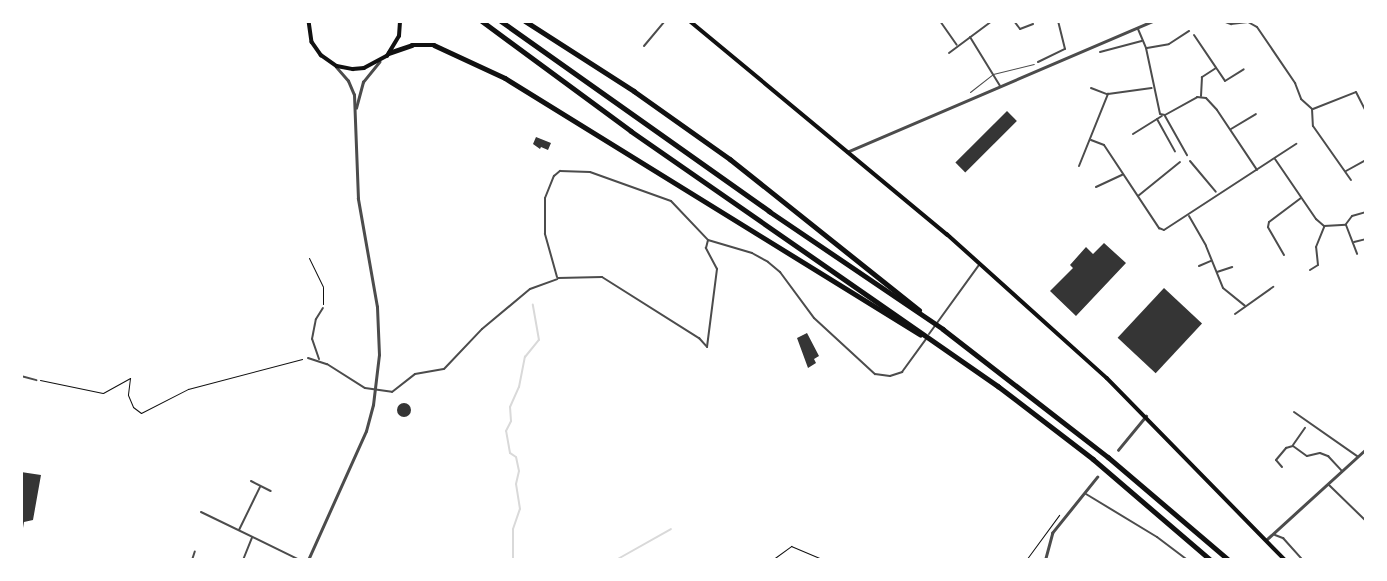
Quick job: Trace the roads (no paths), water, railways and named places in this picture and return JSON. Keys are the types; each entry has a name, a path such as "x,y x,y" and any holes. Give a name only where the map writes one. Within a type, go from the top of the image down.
{"highway":[{"path":"482,21 631,131 945,348 1093,459 1211,560"},
{"path":"501,21 769,211 943,329"},
{"path":"525,21 634,91 730,159 1108,457 1229,560"},
{"path":"389,53 412,45 434,46 505,78 791,257 945,348"}],"main road":[{"path":"309,21 314,46 334,65 357,69 379,62 389,53 399,36 400,21"},
{"path":"690,21 980,264 1146,416 1285,560"}],"street":[{"path":"644,46 665,21"},
{"path":"940,21 957,46"},
{"path":"948,53 992,21"},
{"path":"1014,21 1020,29 1033,24"},
{"path":"1038,62 1065,48 1058,21"},
{"path":"847,152 1153,21"},
{"path":"1223,21 1231,24 1248,22 1257,27 1295,83 1301,99 1312,109 1313,126 1351,180"},
{"path":"1138,28 1146,48 1153,88 1164,115 1187,155"},
{"path":"1146,48 1169,44 1189,31"},
{"path":"1194,35 1226,81 1244,69"},
{"path":"970,37 1000,87"},
{"path":"1100,52 1142,41"},
{"path":"356,111 363,82 379,62"},
{"path":"308,560 363,439 376,390 379,325 358,199 356,111 352,88 334,65"},
{"path":"1201,97 1202,77 1216,68"},
{"path":"1091,88 1108,94 1153,88"},
{"path":"1312,109 1356,92 1366,112"},
{"path":"1079,166 1108,94"},
{"path":"1133,134 1201,97"},
{"path":"1201,97 1217,110 1258,170"},
{"path":"1230,130 1256,114"},
{"path":"1157,119 1175,151"},
{"path":"1091,140 1104,145 1158,229 1164,230 1296,144"},
{"path":"1275,158 1324,226"},
{"path":"1345,172 1366,160"},
{"path":"1190,161 1217,194"},
{"path":"1138,197 1180,162"},
{"path":"557,277 547,246 543,207 554,176 562,170 593,173 671,201 683,210 698,233 708,240 756,255 771,264 814,318 875,374 885,376 898,374 917,352 980,264"},
{"path":"1096,187 1122,174"},
{"path":"1284,255 1268,226 1269,222 1302,198"},
{"path":"1346,225 1352,216 1366,212"},
{"path":"1188,215 1226,293 1245,306"},
{"path":"1324,226 1346,225"},
{"path":"1346,225 1356,254"},
{"path":"1310,270 1318,265 1316,247 1324,226"},
{"path":"1353,243 1366,239"},
{"path":"557,277 566,280 593,275 602,277 699,338 707,347 717,273 706,248 708,240"},
{"path":"1199,266 1212,261"},
{"path":"1216,273 1232,267"},
{"path":"308,358 319,360 363,387 392,392 415,374 444,369 518,299 532,288 555,281 557,277"},
{"path":"1235,314 1273,287"},
{"path":"319,360 312,336 316,319 323,308"},
{"path":"21,376 36,380"},
{"path":"1294,412 1358,457"},
{"path":"1118,450 1146,416"},
{"path":"1282,467 1276,460 1286,448 1293,446 1305,428"},
{"path":"1293,446 1307,456 1320,453 1328,456 1343,471"},
{"path":"1266,540 1366,449"},
{"path":"1045,560 1049,538 1097,477"},
{"path":"251,481 271,491"},
{"path":"1329,485 1366,520"},
{"path":"238,530 260,487"},
{"path":"1083,493 1157,537 1188,560"},
{"path":"201,512 300,560"},
{"path":"1274,534 1283,538 1304,560"},
{"path":"243,560 252,537"},
{"path":"192,560 195,551"}],"lane":[{"path":"970,92 993,74 1034,64"}],"waterway":[{"path":"513,560 513,529 520,509 516,484 519,471 516,457 510,453 506,431 511,421 510,407 519,387 525,357 539,340 533,305"},
{"path":"616,560 671,529"}]}
